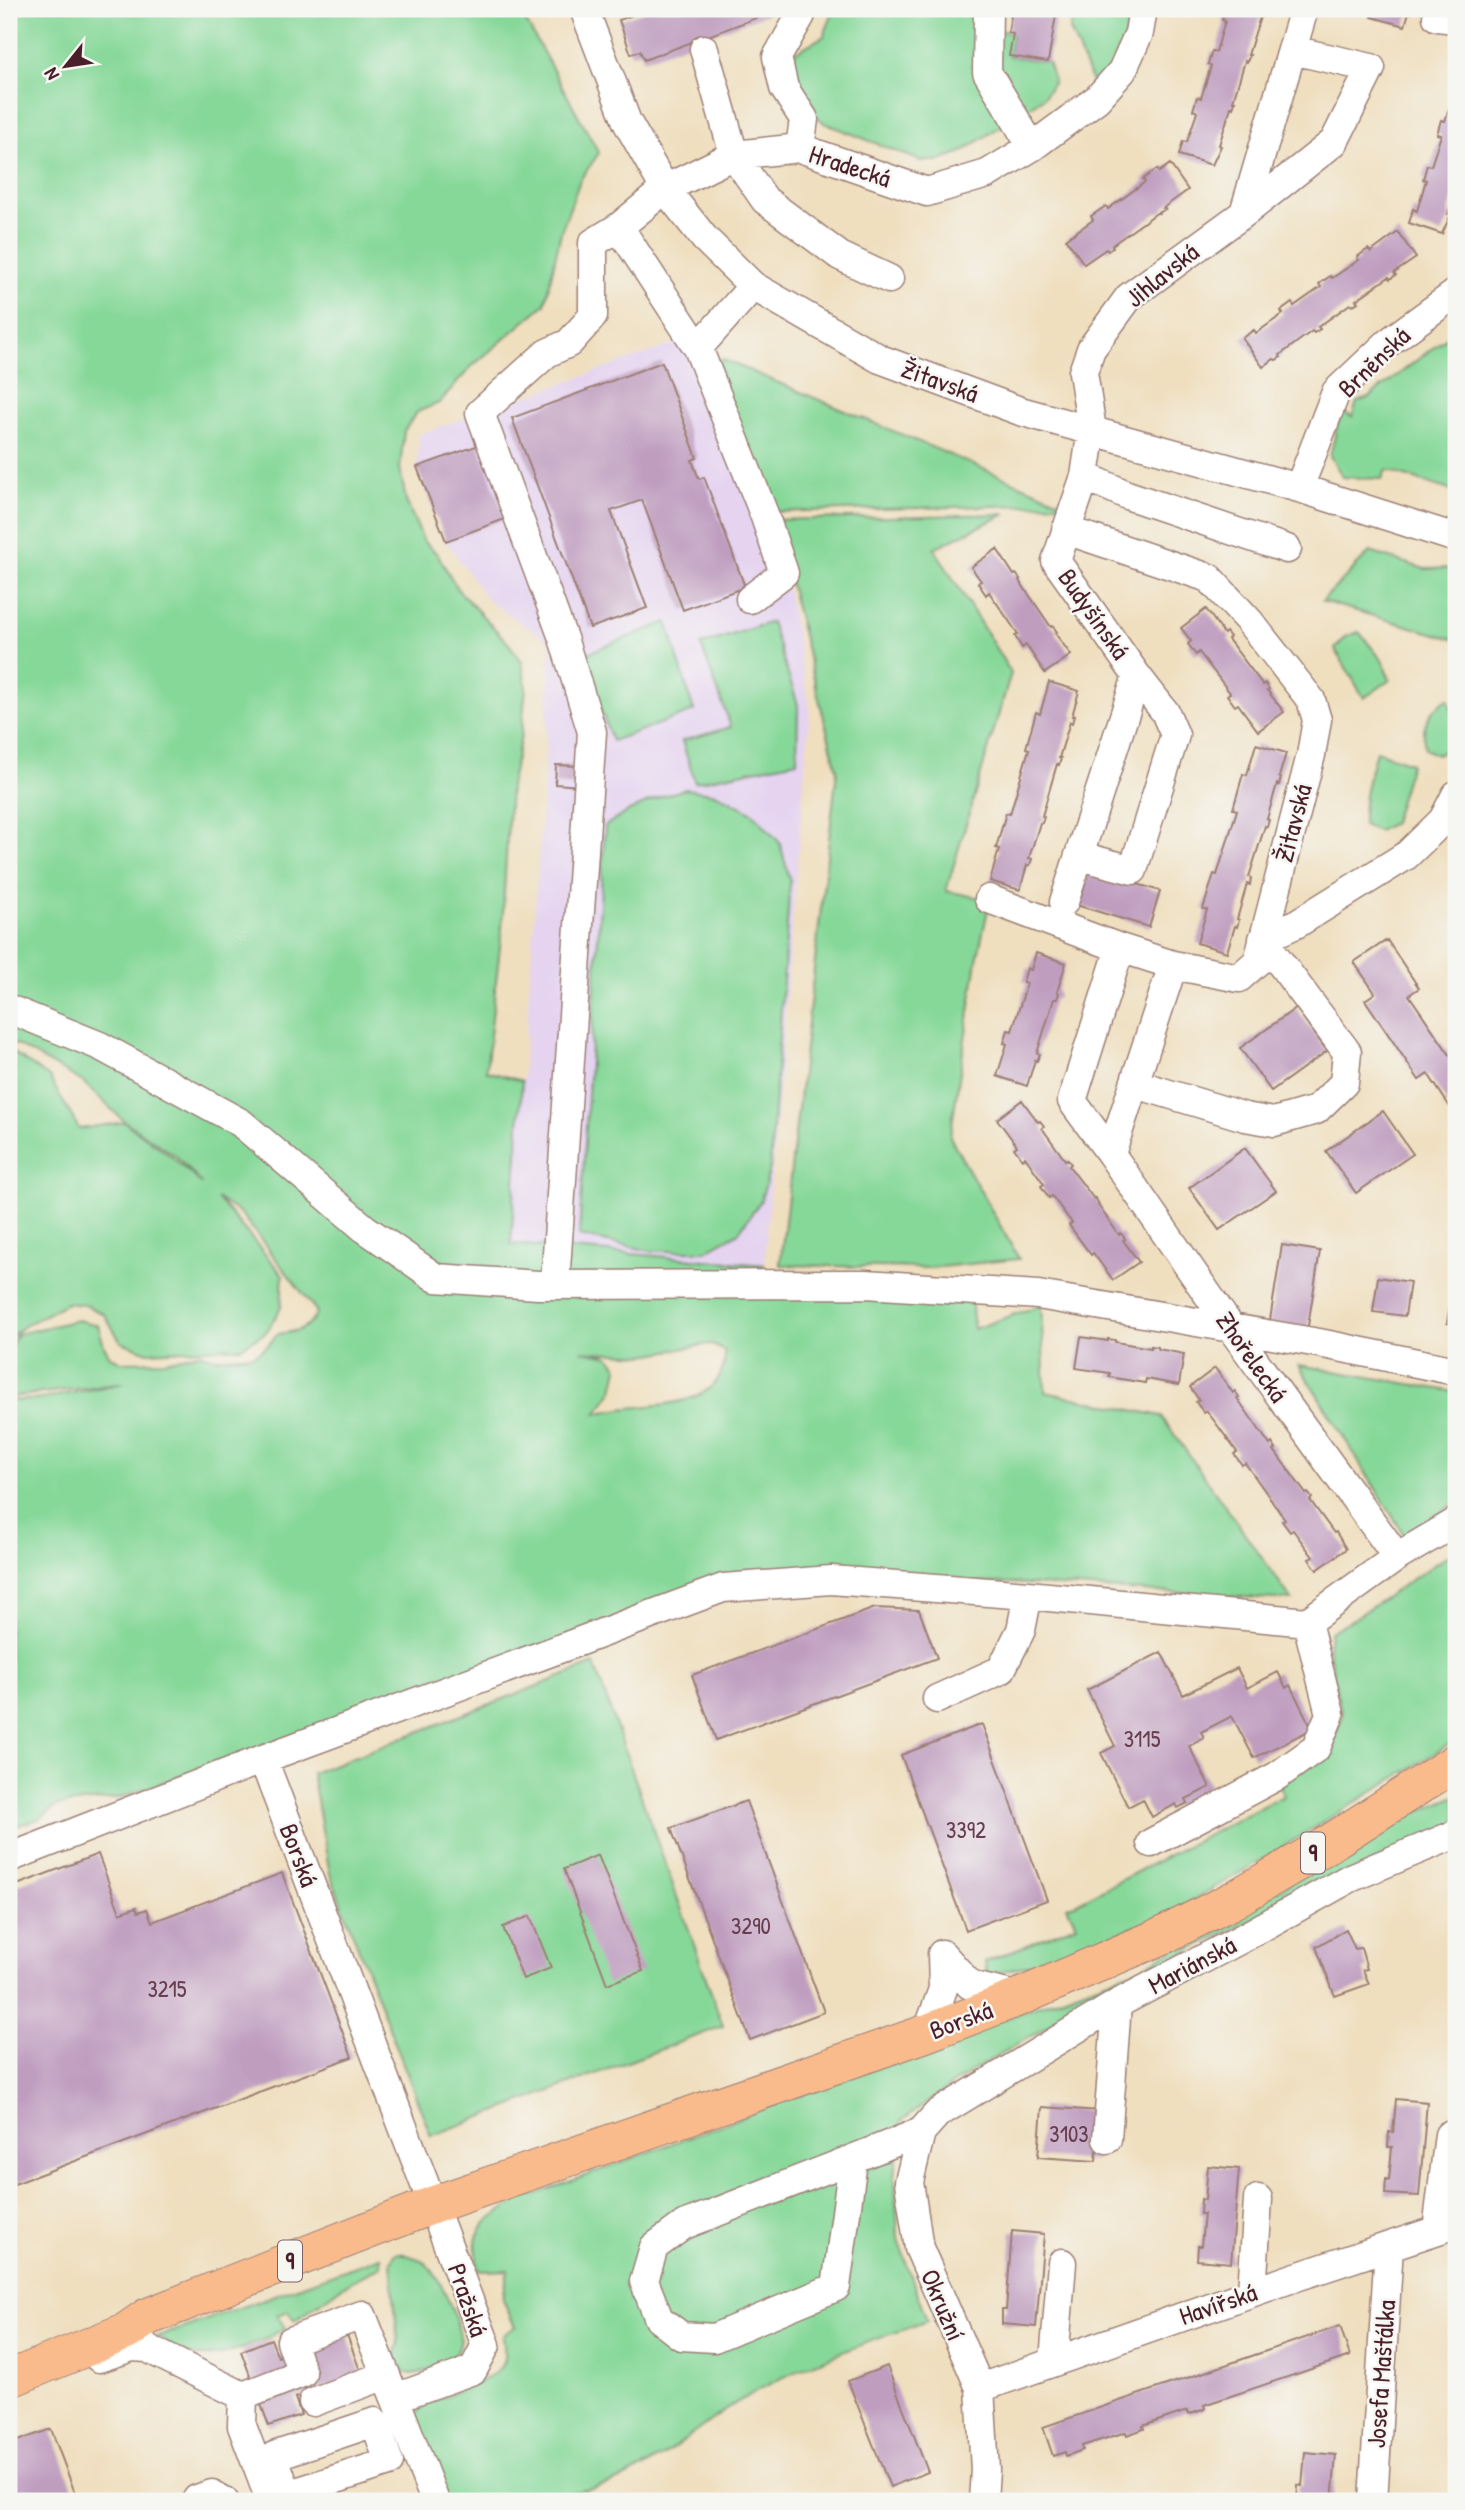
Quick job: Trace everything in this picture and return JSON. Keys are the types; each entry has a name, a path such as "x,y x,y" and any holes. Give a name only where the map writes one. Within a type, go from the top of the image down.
{"main road":[{"name":"Borská","path":"9,2379 127,2331 147,2317 433,2205 927,2033 1020,1997 1164,1935 1233,1900 1325,1846 1456,1762"},
{"name":"Borská","path":"9,2358 121,2316 147,2317"}],"street":[{"name":"Žitavská","path":"584,9 627,122 665,190 705,239 753,286 880,359 1020,411 1299,488 1456,538"},
{"path":"799,9 801,15 777,57 784,88 804,119 800,148"},
{"path":"988,9 987,72 1032,147"},
{"name":"Hradecká","path":"555,1284 592,732 563,638 480,413 547,353 569,343 593,316 593,243 619,227 665,190 734,155 800,148 927,192 987,174 1032,147 1097,99 1122,71 1139,33 1143,9"},
{"path":"1244,213 1304,9"},
{"path":"1440,9 1437,17 1456,19"},
{"path":"704,49 734,155 765,200 840,256 889,279"},
{"name":"Jihlavská","path":"1092,430 1083,372 1091,349 1129,297 1244,213 1334,142 1371,68 1292,50"},
{"path":"619,227 698,348 764,514 784,573 750,599"},
{"path":"698,348 753,286"},
{"name":"Brněnská","path":"1299,488 1336,393 1389,342 1456,293"},
{"name":"Budyšínská","path":"1080,856 1133,870 1175,735 1165,712 1056,561 1085,476 1092,430"},
{"path":"1085,476 1127,495 1287,549"},
{"name":"Žitavská","path":"1066,530 1209,578 1249,621 1311,700 1317,720 1311,755 1265,951"},
{"name":"Budyšínská","path":"1064,902 1138,677"},
{"path":"989,899 1173,965 1239,978 1296,924 1408,855 1443,820 1456,795"},
{"name":"Zhořelecká","path":"1120,948 1072,1101 1231,1328 1397,1557"},
{"path":"1136,1084 1245,1117 1274,1122 1316,1110 1344,1083 1347,1052 1265,951"},
{"path":"1111,1154 1173,965"},
{"path":"9,1009 100,1046 241,1123 364,1228 436,1278 555,1284 866,1283 1038,1295 1319,1343 1456,1371"},
{"path":"9,1858 263,1759 723,1588 831,1580 1028,1595 1307,1622 1397,1557 1456,1522"},
{"path":"937,1699 1001,1670 1021,1630 1028,1595"},
{"path":"1151,1843 1277,1776 1316,1748 1330,1714 1307,1622"},
{"name":"Borská","path":"263,1759 433,2205"},
{"name":"Mariánská","path":"853,2161 836,2287 714,2338 681,2336 659,2319 644,2281 654,2247 684,2225 853,2161 929,2123 1117,2004 1241,1940 1350,1878 1456,1835"},
{"path":"927,2033 943,1989 942,1954 971,1985 1020,1997"},
{"path":"1107,2139 1117,2004"},
{"name":"Okružní","path":"929,2123 909,2182 919,2248 980,2388 985,2470 983,2501"},
{"path":"1447,2227 1449,2135"},
{"path":"1252,2292 1258,2199"},
{"name":"Pražská","path":"313,2402 394,2396 473,2370 486,2344 433,2205"},
{"name":"Havířská","path":"980,2388 1252,2292 1447,2227"},
{"name":"Josefa Maštálka","path":"1373,2501 1389,2247"},
{"path":"1054,2362 1062,2263"},
{"path":"332,2481 313,2402 291,2341 362,2315 435,2501"},
{"path":"59,2360 82,2364 132,2347 147,2348 243,2396 302,2372"},
{"path":"243,2396 242,2426 271,2501"},
{"path":"394,2396 372,2446 332,2481 286,2495 274,2456 321,2435 372,2446 415,2449"}],"shaded area":[{"path":"691,338 784,573 810,708 764,1265 511,1244 544,784 551,642 489,602 446,541 417,467 420,434"}],"green space":[{"path":"9,9 519,9 599,153 580,180 561,232 545,304 471,367 439,403 417,412 404,431 400,468 406,501 424,542 437,554 459,591 509,644 522,662 526,686 521,736 510,786 502,928 486,1071 522,1081 511,1244 764,1265 758,1283 971,1298 974,1329 1041,1305 1045,1392 1161,1416 1292,1600 1010,1583 721,1579 549,1644 119,1798 58,1805 39,1819 9,1828 9,1401 41,1399 125,1383 9,1397 9,1350 17,1334 78,1320 98,1325 110,1356 121,1362 166,1361 199,1353 215,1358 254,1355 277,1334 306,1326 317,1312 241,1214 217,1198 283,1275 281,1306 266,1332 241,1347 148,1352 121,1342 104,1314 85,1305 67,1303 22,1327 9,1339 9,1050 49,1077 79,1129 124,1122 171,1156 202,1184 176,1156 123,1120 83,1082 9,1043","holes":["710,1344 725,1351 722,1372 712,1387 696,1396 677,1402 596,1414 613,1390 618,1368 609,1356 581,1351 644,1355"]},
{"path":"834,9 991,9 992,28 1013,34 1009,56 1048,62 1054,81 1044,97 962,152 937,161 921,161 824,123 804,104 791,67 794,53 824,36"},
{"path":"1074,9 1133,9 1119,58 1094,87 1070,30"},
{"path":"1456,330 1456,492 1386,470 1382,479 1343,477 1330,456 1341,411 1352,417 1357,402 1368,398"},
{"path":"722,359 1062,504 770,512 714,362"},
{"path":"1006,514 934,548 1011,673 946,891 990,900 977,960 950,1137 1019,1259 930,1268 780,1265 837,770 774,520"},
{"path":"1370,552 1425,569 1456,568 1456,640 1322,601"},
{"path":"667,622 694,711 612,741 582,655"},
{"path":"771,622 798,705 797,761 695,782 682,741 731,727 701,645"},
{"path":"1359,632 1382,660 1390,680 1364,698 1335,649 1347,636"},
{"path":"1448,699 1455,721 1455,744 1437,755 1425,749 1425,726 1430,714"},
{"path":"1376,751 1411,763 1393,823 1378,831 1363,825 1365,797"},
{"path":"686,789 717,794 753,813 780,843 790,881 770,1168 761,1200 739,1232 705,1251 651,1251 579,1236 605,826 644,804"},
{"path":"1299,1365 1456,1392 1456,1502 1405,1536"},
{"path":"1456,1550 1456,1740 1167,1915 1039,1962 987,1976 985,1962 1076,1925 1067,1906 1283,1796 1277,1776 1332,1747 1342,1717 1328,1647 1330,1632"},
{"path":"594,1664 723,2026 431,2136 330,1874 312,1773"},
{"path":"1456,1796 1456,1823 1124,1981 972,2071 901,2121 895,2176 898,2239 927,2321 786,2376 741,2400 653,2462 608,2484 581,2491 505,2501 444,2501 415,2424 416,2413 436,2400 484,2380 500,2368 504,2361 503,2335 515,2327 503,2299 508,2270 480,2271 476,2257 477,2236 497,2214 518,2201 1143,1967 1406,1817"},
{"path":"401,2253 424,2262 435,2274 451,2307 460,2341 456,2353 428,2370 413,2374 407,2373 394,2363 398,2343 391,2262 395,2254"},
{"path":"381,2257 381,2266 341,2287 296,2320 288,2311 277,2315 285,2328 251,2345 223,2354 197,2356 182,2353 158,2337"}],"building":[{"path":"649,9 780,9 644,60 640,51 631,54 619,20"},
{"path":"1012,9 1057,9 1048,62 1009,56 1013,34 1008,33"},
{"path":"1225,9 1264,11 1250,55 1247,62 1245,61 1233,108 1231,107 1219,145 1221,146 1212,165 1179,155 1183,141 1187,142 1197,112 1193,110 1197,97 1201,98 1211,66 1208,64 1212,51 1216,52 1225,21 1222,20"},
{"path":"1374,9 1412,9 1405,26 1372,17"},
{"path":"1456,75 1456,189 1448,214 1451,214 1442,234 1409,223 1413,209 1417,211 1426,180 1423,179 1427,165 1431,166 1441,135 1437,134 1441,120 1445,121 1455,91 1451,89"},
{"path":"1170,164 1188,190 1112,245 1108,251 1106,249 1084,264 1066,239 1093,220 1091,216 1106,206 1108,209 1145,182 1143,179"},
{"path":"1398,232 1416,258 1394,273 1396,275 1356,300 1358,302 1352,306 1350,304 1318,327 1320,329 1314,333 1312,331 1280,355 1281,357 1263,367 1242,338 1254,330 1256,333 1283,314 1281,311 1292,303 1294,306 1321,287 1319,284 1330,276 1332,278 1359,260 1357,257 1368,249 1371,252"},
{"path":"662,362 697,458 692,460 699,479 704,477 745,587 683,610 642,500 611,511 647,608 590,628 512,418"},
{"path":"479,445 505,519 446,541 417,467"},
{"path":"997,549 1071,655 1045,673 1026,645 1022,648 1015,636 1018,634 989,592 986,595 978,583 981,581 971,567"},
{"path":"1206,609 1224,634 1226,632 1230,637 1228,639 1263,685 1265,683 1269,689 1267,690 1284,712 1258,731 1238,704 1235,706 1227,695 1230,693 1199,652 1196,655 1188,644 1191,641 1181,628"},
{"path":"1049,682 1079,691 1072,723 1070,722 1042,816 1044,817 1029,858 1032,859 1030,865 1027,865 1020,890 990,881 1006,813 1010,814 1029,749 1026,748 1036,712 1040,714"},
{"path":"1256,744 1286,753 1267,827 1265,826 1249,877 1250,885 1247,884 1237,927 1235,926 1227,952 1197,943 1207,910 1203,909 1214,874 1217,875 1237,810 1233,809 1243,774 1247,775"},
{"path":"556,765 581,766 580,786 555,784"},
{"path":"1085,868 1160,891 1149,927 1073,904"},
{"path":"1387,940 1419,988 1409,995 1452,1058 1456,1055 1456,1116 1428,1074 1419,1080 1365,1000 1375,993 1354,962"},
{"path":"1036,953 1066,963 1057,992 1059,993 1057,999 1054,999 1037,1053 1040,1054 1037,1061 1035,1060 1027,1086 997,1076 1007,1044 1004,1043 1008,1030 1012,1031 1027,983 1023,982 1027,968 1031,970"},
{"path":"1296,1008 1327,1051 1271,1091 1240,1048"},
{"path":"1022,1100 1044,1126 1042,1128 1065,1160 1071,1164 1069,1166 1095,1198 1119,1235 1121,1233 1139,1262 1113,1280 1069,1225 1072,1223 1052,1196 1049,1198 1041,1186 1044,1184 1025,1157 1022,1159 1014,1148 1017,1146 997,1119"},
{"path":"1383,1111 1413,1154 1356,1193 1326,1151"},
{"path":"1245,1148 1276,1191 1219,1230 1189,1188"},
{"path":"1282,1245 1320,1251 1307,1332 1269,1326"},
{"path":"1378,1277 1410,1282 1405,1316 1373,1312"},
{"path":"1453,1288 1456,1289 1456,1324 1447,1323"},
{"path":"1081,1337 1158,1347 1184,1354 1179,1385 1146,1379 1145,1383 1109,1377 1110,1373 1076,1368"},
{"path":"1215,1368 1233,1393 1235,1391 1239,1397 1237,1398 1270,1445 1272,1443 1276,1449 1274,1450 1306,1494 1312,1498 1310,1500 1346,1549 1317,1570 1309,1559 1313,1557 1293,1530 1290,1532 1282,1521 1285,1519 1245,1463 1242,1465 1234,1454 1237,1452 1207,1411 1204,1413 1196,1402 1199,1400 1190,1387"},
{"path":"875,1608 919,1610 937,1658 716,1740 692,1675"},
{"path":"1161,1652 1183,1695 1237,1668 1247,1688 1278,1672 1286,1688 1290,1685 1312,1729 1254,1758 1232,1716 1201,1732 1204,1738 1189,1746 1210,1787 1186,1799 1188,1803 1178,1808 1176,1804 1152,1817 1143,1799 1128,1807 1101,1753 1115,1746 1087,1690"},
{"path":"982,1724 1047,1900 966,1930 901,1755"},
{"path":"746,1801 824,2012 750,2040 671,1828"},
{"path":"98,1854 120,1913 136,1907 138,1912 147,1909 152,1922 282,1873 352,2057 9,2186 9,1888"},
{"path":"598,1855 643,1971 607,1984 564,1869"},
{"path":"530,1916 551,1968 523,1979 503,1927"},
{"path":"1346,1929 1355,1949 1361,1948 1367,1969 1363,1970 1369,1984 1335,1996 1316,1947"},
{"path":"1396,2099 1427,2102 1419,2196 1385,2194 1392,2147 1388,2147 1389,2132 1393,2133"},
{"path":"1042,2107 1100,2111 1096,2161 1038,2157"},
{"path":"1208,2166 1239,2169 1231,2263 1197,2260 1204,2214 1200,2214 1201,2199 1205,2200"},
{"path":"1012,2231 1044,2234 1036,2327 1002,2324 1002,2310 1006,2310"},
{"path":"1340,2326 1350,2356 1204,2405 1205,2409 1188,2415 1187,2411 1143,2426 1144,2429 1127,2435 1126,2432 1082,2446 1083,2450 1066,2456 1065,2452 1053,2456 1043,2427"},
{"path":"346,2332 362,2376 295,2398 301,2415 269,2426 241,2351 271,2339 278,2357"},
{"path":"887,2366 928,2472 890,2487 848,2381"},
{"path":"51,2429 78,2501 9,2501 9,2444"},
{"path":"1305,2452 1336,2455 1332,2501 1297,2501 1298,2485 1302,2486"}]}
